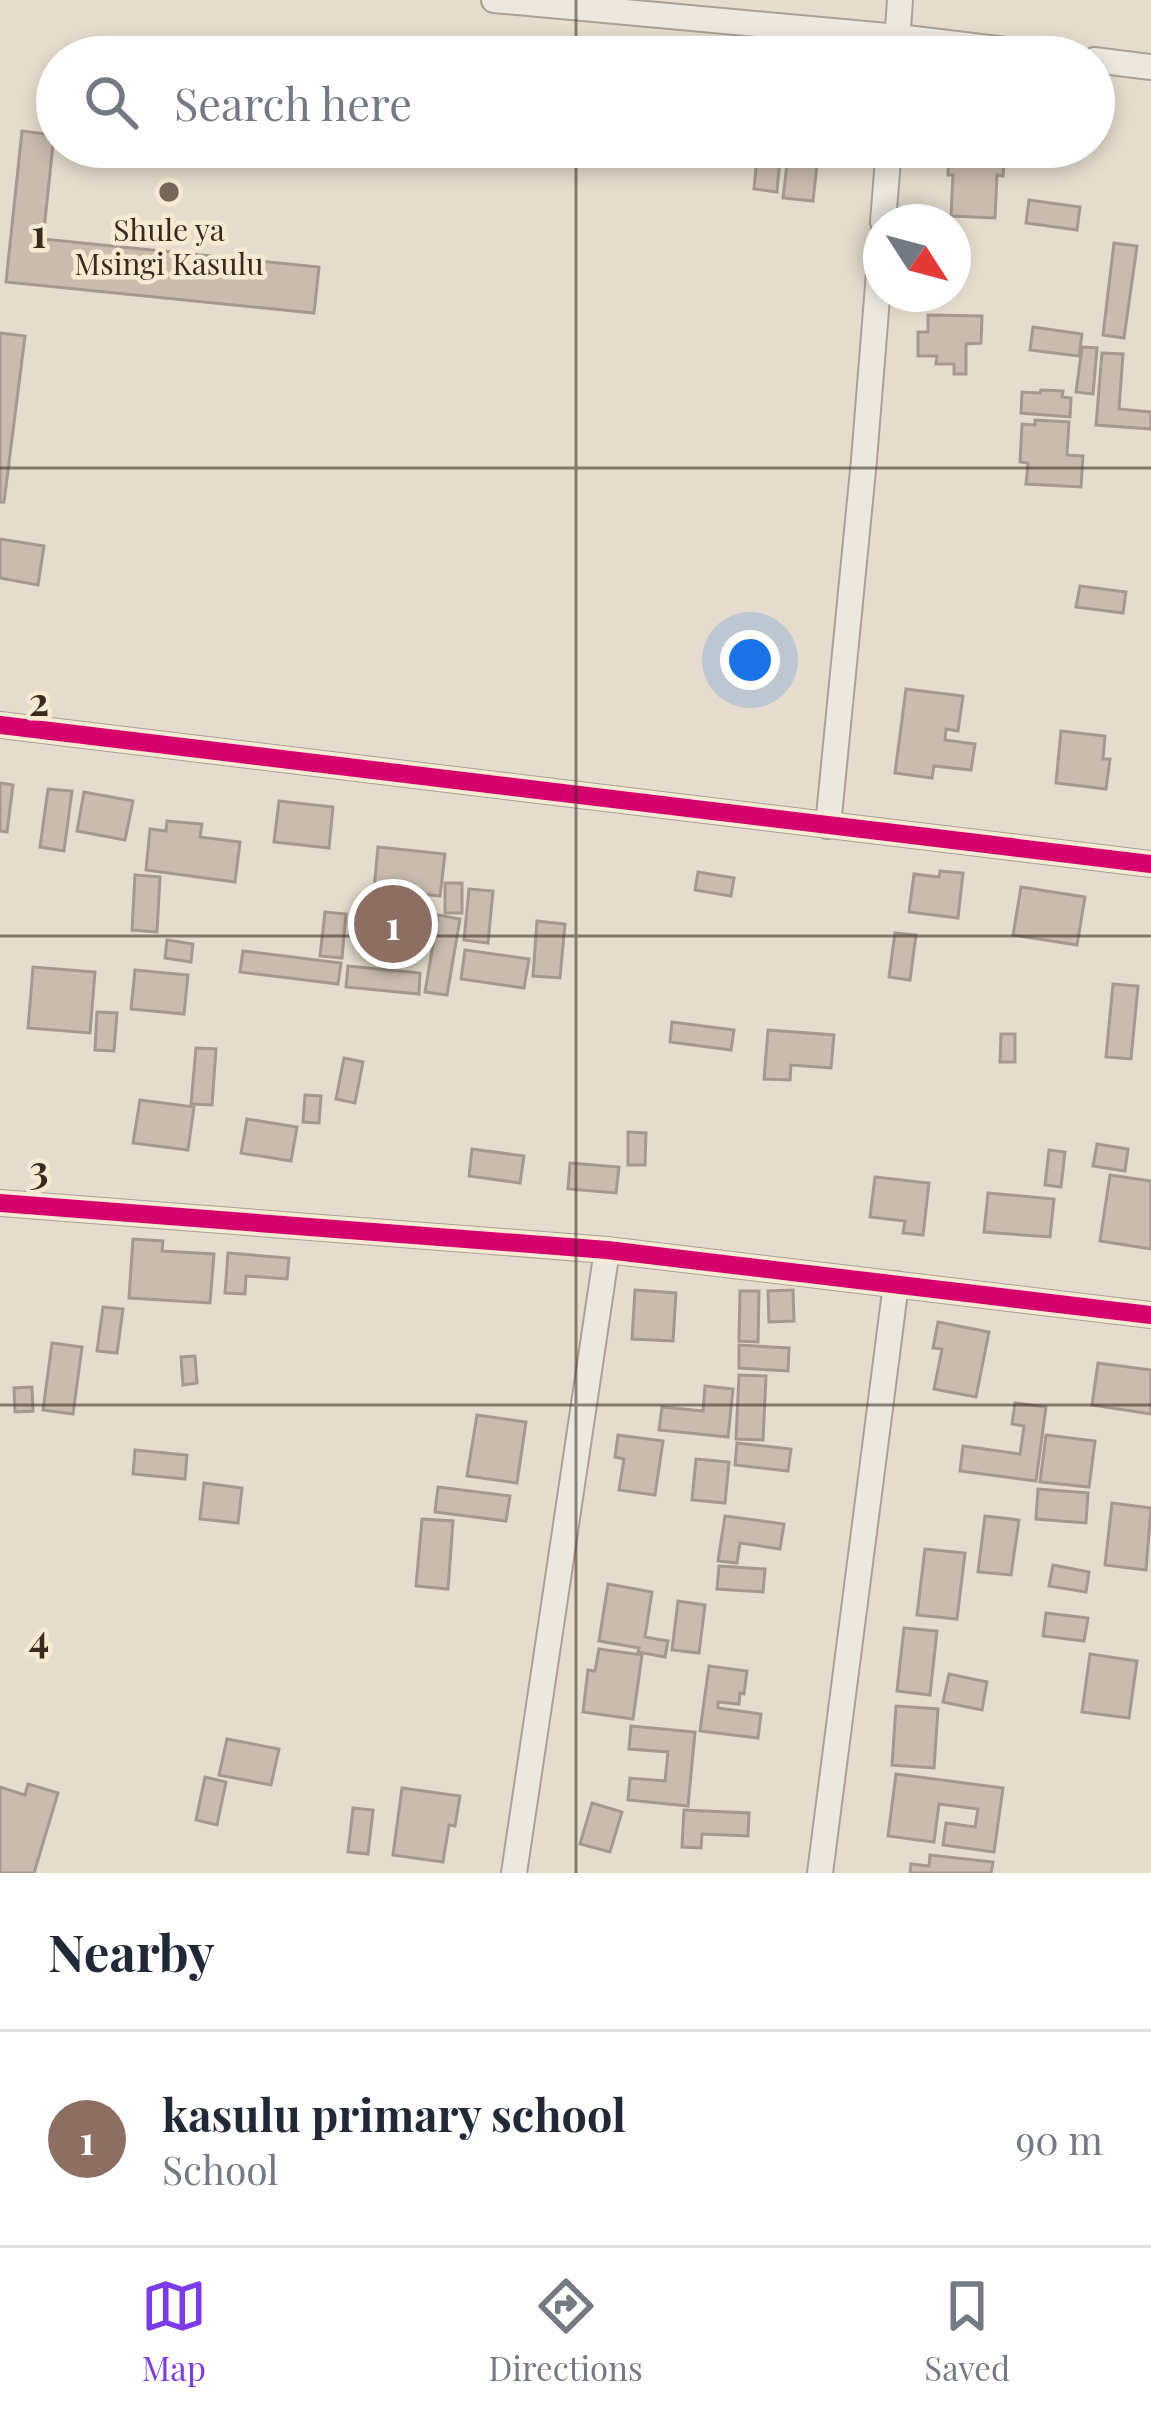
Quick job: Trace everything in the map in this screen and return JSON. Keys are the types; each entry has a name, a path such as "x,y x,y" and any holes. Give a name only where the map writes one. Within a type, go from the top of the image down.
{"street":[{"path":"494,0 803,36"},
{"path":"898,36 900,0"},
{"path":"1115,63 1151,67"},
{"path":"884,204 887,168"},
{"path":"828,826 876,312"},
{"path":"0,724 1151,864"},
{"path":"0,1203 607,1250 1151,1315"},
{"path":"514,1873 607,1250"},
{"path":"820,1873 896,1284"}],"building":[{"path":"22,131 36,133 36,168 51,168 43,239 319,267 314,313 6,282"},
{"path":"756,168 779,168 777,192 754,189"},
{"path":"787,168 817,168 813,201 783,198"},
{"path":"948,168 1004,168 1003,176 997,175 995,218 971,217 971,204 952,204 953,175 948,175"},
{"path":"1029,200 1080,207 1077,230 1026,223"},
{"path":"1114,243 1137,246 1124,338 1103,335"},
{"path":"928,315 982,316 981,343 966,344 966,374 954,374 954,364 936,364 937,356 918,356 918,332 928,332"},
{"path":"1033,327 1082,334 1079,356 1030,350"},
{"path":"0,333 25,336 4,502 0,502"},
{"path":"1082,347 1097,348 1093,394 1076,392"},
{"path":"1102,353 1123,354 1119,409 1151,412 1151,429 1096,425"},
{"path":"1063,391 1062,397 1071,398 1070,417 1021,413 1022,392"},
{"path":"1035,420 1069,422 1067,455 1083,456 1081,487 1026,484 1028,463 1020,462 1022,424 1035,425"},
{"path":"0,539 44,546 38,585 0,578"},
{"path":"1080,586 1126,592 1123,613 1076,607"},
{"path":"906,689 963,696 958,731 946,729 945,740 975,744 971,770 934,766 932,778 895,773"},
{"path":"1061,731 1105,736 1103,759 1110,759 1106,789 1056,783"},
{"path":"0,783 13,785 7,832 0,831"},
{"path":"48,789 72,791 64,851 40,847"},
{"path":"84,792 133,801 125,840 77,831"},
{"path":"279,801 333,807 329,848 274,842"},
{"path":"167,821 202,824 200,837 240,842 235,882 146,870 150,829 166,831"},
{"path":"378,847 445,854 440,896 374,889"},
{"path":"940,871 963,873 958,918 909,912 914,874 939,877"},
{"path":"698,872 734,878 731,896 695,890"},
{"path":"135,875 160,877 157,932 132,930"},
{"path":"445,883 462,883 462,913 445,913"},
{"path":"1021,887 1085,897 1077,945 1013,935"},
{"path":"469,889 493,891 488,943 464,940"},
{"path":"325,912 346,914 342,958 320,956"},
{"path":"438,915 460,919 447,995 425,992"},
{"path":"537,921 565,924 560,978 533,976"},
{"path":"895,933 916,935 910,980 889,977"},
{"path":"167,940 193,944 191,962 165,958"},
{"path":"465,950 529,959 524,988 461,979"},
{"path":"243,951 341,963 338,984 240,972"},
{"path":"348,966 420,973 419,994 346,987"},
{"path":"33,967 95,972 90,1033 28,1028"},
{"path":"135,970 188,975 184,1014 131,1009"},
{"path":"1113,984 1138,986 1131,1059 1106,1057"},
{"path":"97,1012 117,1013 114,1051 95,1050"},
{"path":"672,1022 734,1030 731,1050 670,1042"},
{"path":"768,1030 834,1035 831,1068 791,1065 790,1080 764,1079"},
{"path":"1001,1034 1015,1034 1015,1062 1000,1062"},
{"path":"196,1048 216,1049 212,1105 191,1104"},
{"path":"344,1058 363,1062 355,1103 336,1099"},
{"path":"305,1095 321,1096 319,1123 303,1122"},
{"path":"140,1100 194,1107 188,1150 133,1143"},
{"path":"247,1119 297,1127 291,1161 241,1153"},
{"path":"628,1132 646,1133 645,1165 628,1165"},
{"path":"1097,1144 1128,1149 1125,1171 1093,1166"},
{"path":"472,1149 524,1156 520,1183 469,1176"},
{"path":"1049,1150 1065,1152 1061,1187 1045,1185"},
{"path":"570,1163 619,1167 616,1193 568,1189"},
{"path":"1110,1175 1151,1181 1151,1249 1100,1241"},
{"path":"875,1177 929,1183 923,1235 903,1233 905,1221 870,1217"},
{"path":"988,1193 1054,1199 1050,1237 984,1232"},
{"path":"133,1239 163,1241 162,1251 214,1254 210,1303 129,1298"},
{"path":"228,1253 289,1258 287,1279 246,1276 245,1294 225,1293"},
{"path":"635,1290 676,1293 673,1341 632,1339"},
{"path":"793,1290 794,1321 769,1322 768,1291"},
{"path":"740,1291 759,1291 758,1342 739,1341"},
{"path":"103,1307 123,1309 117,1353 97,1351"},
{"path":"938,1322 989,1332 976,1397 934,1389 942,1349 933,1348"},
{"path":"52,1343 82,1347 73,1414 43,1410"},
{"path":"739,1345 789,1348 788,1371 739,1368"},
{"path":"195,1356 197,1383 183,1385 181,1357"},
{"path":"1098,1363 1151,1370 1151,1414 1092,1405"},
{"path":"739,1375 766,1376 763,1440 736,1439"},
{"path":"705,1386 733,1389 728,1437 659,1430 662,1407 703,1411"},
{"path":"32,1387 33,1411 15,1412 14,1388"},
{"path":"1015,1403 1046,1407 1036,1481 960,1471 963,1446 1020,1454 1024,1426 1012,1424"},
{"path":"477,1415 526,1422 517,1483 467,1476"},
{"path":"618,1435 663,1441 655,1495 619,1490 624,1459 615,1457"},
{"path":"1046,1435 1095,1441 1089,1487 1040,1482"},
{"path":"737,1443 791,1449 788,1471 735,1465"},
{"path":"135,1450 187,1455 185,1479 133,1474"},
{"path":"696,1459 729,1462 725,1503 692,1500"},
{"path":"204,1483 242,1488 238,1523 200,1519"},
{"path":"438,1487 510,1496 506,1521 435,1512"},
{"path":"1038,1489 1088,1493 1086,1523 1036,1519"},
{"path":"1112,1503 1151,1508 1146,1570 1105,1565"},
{"path":"725,1516 784,1524 780,1549 740,1543 737,1563 718,1561"},
{"path":"985,1516 1019,1520 1011,1575 978,1572"},
{"path":"422,1519 453,1521 448,1589 416,1586"},
{"path":"925,1549 965,1553 957,1619 917,1615"},
{"path":"1053,1565 1089,1572 1086,1592 1049,1586"},
{"path":"719,1566 765,1569 763,1592 717,1589"},
{"path":"608,1584 652,1592 645,1637 668,1641 665,1657 599,1641"},
{"path":"678,1601 705,1605 699,1653 672,1650"},
{"path":"1046,1613 1088,1618 1084,1641 1043,1636"},
{"path":"904,1628 937,1631 930,1695 897,1691"},
{"path":"599,1649 642,1655 633,1719 583,1712 588,1670 595,1671"},
{"path":"1090,1654 1137,1661 1129,1718 1082,1712"},
{"path":"709,1666 747,1671 739,1704 718,1702 718,1708 761,1714 758,1738 700,1731"},
{"path":"949,1674 987,1682 982,1710 943,1702"},
{"path":"896,1706 938,1709 934,1768 892,1765"},
{"path":"631,1726 695,1732 688,1806 628,1800 630,1778 665,1781 668,1752 629,1749"},
{"path":"227,1739 279,1749 271,1785 219,1775"},
{"path":"896,1774 1003,1788 994,1852 943,1845 946,1823 975,1827 978,1809 939,1804 934,1842 888,1836"},
{"path":"205,1777 226,1782 217,1825 196,1820"},
{"path":"28,1784 58,1793 34,1873 0,1873 0,1787 25,1795"},
{"path":"402,1788 460,1796 443,1862 393,1855"},
{"path":"592,1803 622,1812 610,1852 580,1844"},
{"path":"353,1808 373,1810 368,1854 348,1852"},
{"path":"684,1810 749,1813 748,1836 702,1834 701,1848 682,1847"},
{"path":"930,1855 993,1862 991,1873 910,1873 911,1864 929,1866"}],"cycle path":[{"path":"0,725 1151,864"},
{"path":"0,1203 607,1250 1151,1315"}],"place":[{"name":"Shule ya Msingi Kasulu","path":"169,192"},
{"name":"kasulu primary school","path":"393,924"}]}
